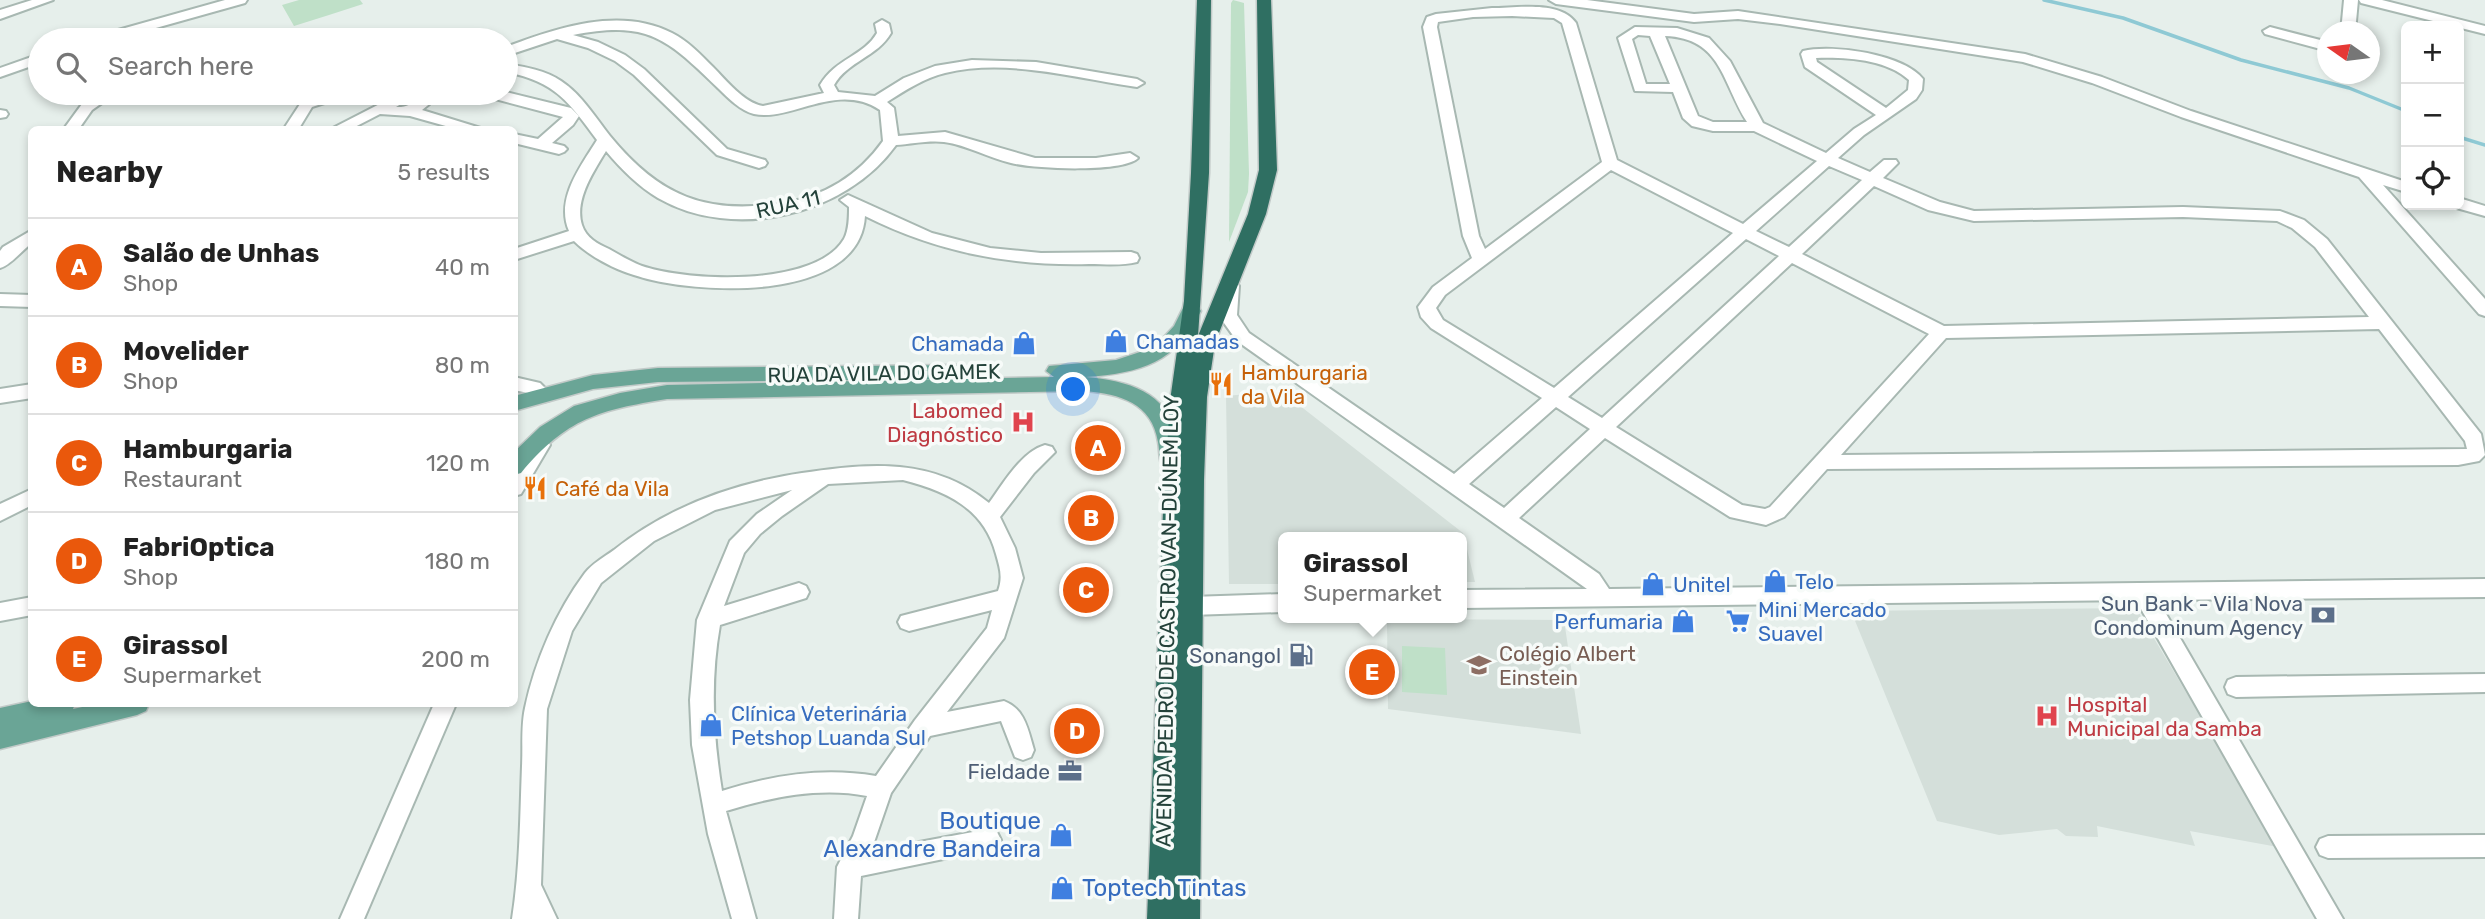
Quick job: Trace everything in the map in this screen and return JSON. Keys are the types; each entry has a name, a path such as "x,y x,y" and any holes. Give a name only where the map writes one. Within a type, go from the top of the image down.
{"highway":[{"name":"AVENIDA PEDRO DE CASTRO VAN-DÚNEM LOY","path":"1174,472 1193,301 1200,173 1204,0"},
{"name":"AVENIDA PEDRO DE CASTRO VAN-DÚNEM LOY","path":"1186,919 1193,468 1201,360 1205,343 1257,214 1268,170 1264,0"},
{"name":"AVENIDA PEDRO DE CASTRO VAN-DÚNEM LOY","path":"1161,919 1174,511"}],"main road":[{"name":"RUA DA VILA DO GAMEK","path":"518,403 593,382 658,375 1069,371 1130,364 1155,354 1173,342 1186,323 1193,301"},
{"name":"RUA DA VILA DO GAMEK","path":"518,463 562,420 595,405 667,393 1105,385 1139,396 1160,414 1174,472 1174,511"},
{"path":"543,395 552,410 550,429"},
{"path":"0,719 50,707"},
{"path":"0,738 125,707"}],"street":[{"path":"0,16 29,3 46,0"},
{"path":"141,28 240,0"},
{"path":"1556,0 1694,18 1738,15 2002,53 2097,80 2186,114 2401,185"},
{"path":"2349,21 2351,0"},
{"path":"2366,0 2485,30"},
{"path":"1481,260 1471,236 1431,34 1432,20 1449,13 1548,13 1565,18 1569,23 1610,163 1941,332 2383,323"},
{"path":"834,97 827,85 832,73 875,46 884,33 882,24"},
{"path":"518,48 554,34 589,28 627,26 655,31 683,46 755,110 763,111 816,98 878,101 887,108 891,141 945,137 1013,159 1035,163 1096,163 1130,159"},
{"path":"1679,88 1640,88 1625,38 1635,31 1688,34 1710,44 1719,53 1749,116 1757,126 1826,161 1931,207 1974,216 2183,212 2280,216 2298,224 2321,243 2474,439 2477,452 2472,456 1822,462"},
{"path":"2270,31 2317,44"},
{"path":"1656,32 1696,122 1757,126"},
{"path":"554,34 593,45 620,58 639,72 722,152 759,163"},
{"path":"1456,484 1859,132 1885,114 1915,90 1916,79 1910,71 1879,62 1822,52 1808,54 1810,64 1885,114"},
{"path":"0,74 28,63"},
{"path":"878,101 915,78 938,69 968,64 1018,63 1137,83"},
{"name":"RUA 11","path":"518,71 551,78 569,94 605,140 646,184 687,207 737,214 769,212 799,206 835,192 872,166 891,141"},
{"path":"518,100 566,111 571,116 568,122 541,144"},
{"path":"73,126 90,105"},
{"path":"293,126 306,105"},
{"path":"358,105 361,117"},
{"path":"344,126 382,105"},
{"path":"397,105 410,112 464,126"},
{"path":"410,112 420,105"},
{"path":"518,139 559,149"},
{"path":"605,140 580,185 572,211 577,234 595,249 639,271 678,278 759,281 803,274 841,253 851,241 857,219 856,205"},
{"path":"1610,163 1431,299 1427,307 1430,317 1437,324 1737,512 1751,517 1766,517 1777,512 1941,332"},
{"path":"1505,519 1890,163"},
{"path":"2365,174 2485,310"},
{"path":"835,192 856,205 920,235 987,253 1040,258 1130,258"},
{"path":"2464,205 2485,211"},
{"path":"518,254 577,234"},
{"path":"0,262 9,251 28,238"},
{"path":"1234,270 1228,316 1243,337 1592,580 1602,596"},
{"path":"0,300 28,301"},
{"path":"518,384 534,388 543,395"},
{"path":"0,396 28,392"},
{"path":"518,482 550,429"},
{"path":"989,516 1027,468 1045,452"},
{"path":"524,919 529,886 536,709 562,628 594,578 647,534 709,504 773,485 827,477 903,473 940,482 964,494 989,516 1005,548 1013,578 996,632 923,727 881,788 864,840 849,867 846,919"},
{"path":"744,919 713,804 701,724 702,673 708,620 737,546 773,512 827,477"},
{"path":"0,513 28,498"},
{"path":"1467,599 2485,589"},
{"path":"2142,591 2331,919"},
{"path":"708,620 799,592"},
{"path":"909,622 1006,598"},
{"path":"1191,606 1278,603"},
{"path":"0,612 28,607"},
{"path":"2235,687 2485,683"},
{"path":"352,919 444,707"},
{"path":"923,727 1004,711 1012,717 1023,750"},
{"path":"713,804 760,789 797,782 861,783 881,788"},
{"path":"849,867 989,840"},
{"path":"2328,847 2485,846"},
{"path":"529,886 545,919"}],"shaded area":[{"path":"1281,391 1462,532 1278,532 1278,584 1229,584 1226,396"},
{"path":"1467,549 1475,582 1467,582"},
{"name":"Hospital Municipal da Samba","path":"2136,608 2278,847 2190,831 2195,846 2097,826 2098,837 2066,836 2057,829 1999,835 1937,821 1851,611"},
{"name":"Colégio Albert Einstein","path":"1467,619 1564,620 1581,734 1388,709 1387,623 1467,623"}],"green space":[{"path":"299,0 360,0 363,4 294,26 282,5"},
{"path":"1233,0 1244,3 1249,174 1248,192 1229,242 1231,3"},
{"path":"1402,646 1445,648 1447,695 1402,692"}],"waterway":[{"path":"2044,0 2123,18 2241,60 2349,88 2401,109"},
{"path":"2464,139 2485,145"}],"place":[{"name":"Chamadas","path":"1116,341"},
{"name":"Chamada","path":"1024,343"},
{"name":"Hamburgaria da Vila","path":"1221,384"},
{"name":"Labomed Diagnóstico","path":"1023,422"},
{"name":"Salão de Unhas","path":"1098,448"},
{"name":"Café da Vila","path":"535,488"},
{"name":"Movelider","path":"1091,518"},
{"name":"Telo","path":"1775,581"},
{"name":"Unitel","path":"1653,584"},
{"name":"Hamburgaria","path":"1086,590"},
{"name":"Sun Bank - Vila Nova Condominum Agency","path":"2323,615"},
{"name":"Perfumaria","path":"1683,621"},
{"name":"Mini Mercado Suavel","path":"1738,621"},
{"name":"Sonangol","path":"1301,655"},
{"name":"Colégio Albert Einstein","path":"1479,665"},
{"name":"Girassol","path":"1372,672"},
{"name":"Hospital Municipal da Samba","path":"2047,716"},
{"name":"Clínica Veterinária Petshop Luanda Sul","path":"711,725"},
{"name":"FabriOptica","path":"1077,731"},
{"name":"Fieldade","path":"1070,771"},
{"name":"Boutique Alexandre Bandeira","path":"1061,835"},
{"name":"Toptech Tintas","path":"1062,888"}]}
